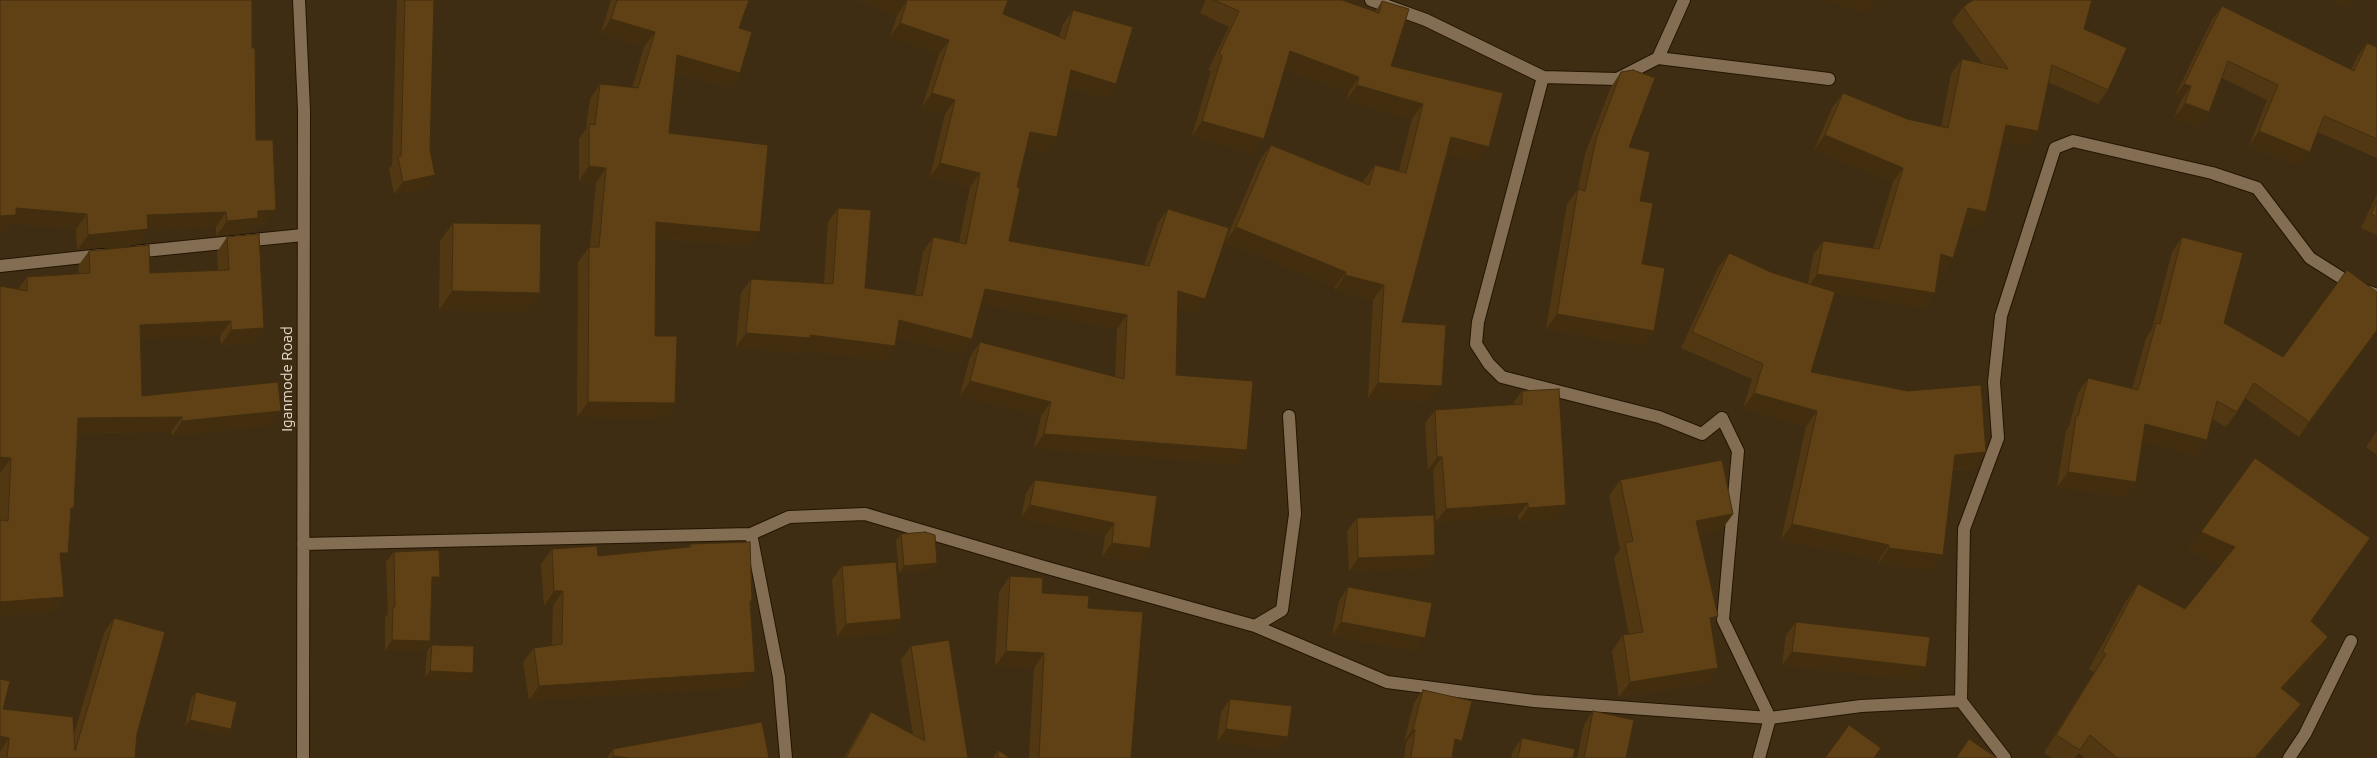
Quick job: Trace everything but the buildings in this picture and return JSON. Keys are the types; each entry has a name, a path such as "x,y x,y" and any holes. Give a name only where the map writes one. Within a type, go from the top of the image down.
{"street":[{"name":"Iganmode Road","path":"299,0 304,110 303,758"},
{"path":"1372,0 1426,20 1543,77 1617,79 1658,58 1829,79"},
{"path":"1658,58 1684,0"},
{"path":"1543,77 1478,322 1476,344 1488,364 1502,377 1659,417 1702,434 1722,418 1738,451 1723,620 1770,718 1759,758"},
{"path":"2005,758 1961,701 1964,529 1998,438 1994,382 2001,316 2055,148 2073,141 2212,173 2257,188 2310,258 2356,287 2377,295"},
{"path":"0,266 303,235"},
{"path":"1255,626 1282,610 1295,514 1289,416"},
{"path":"303,544 751,534 789,517 865,514 1044,567 1255,626 1387,682 1534,701 1770,718 1860,706 1961,701"},
{"path":"751,534 779,677 786,758"},
{"path":"2289,758 2305,734 2351,641"}]}
